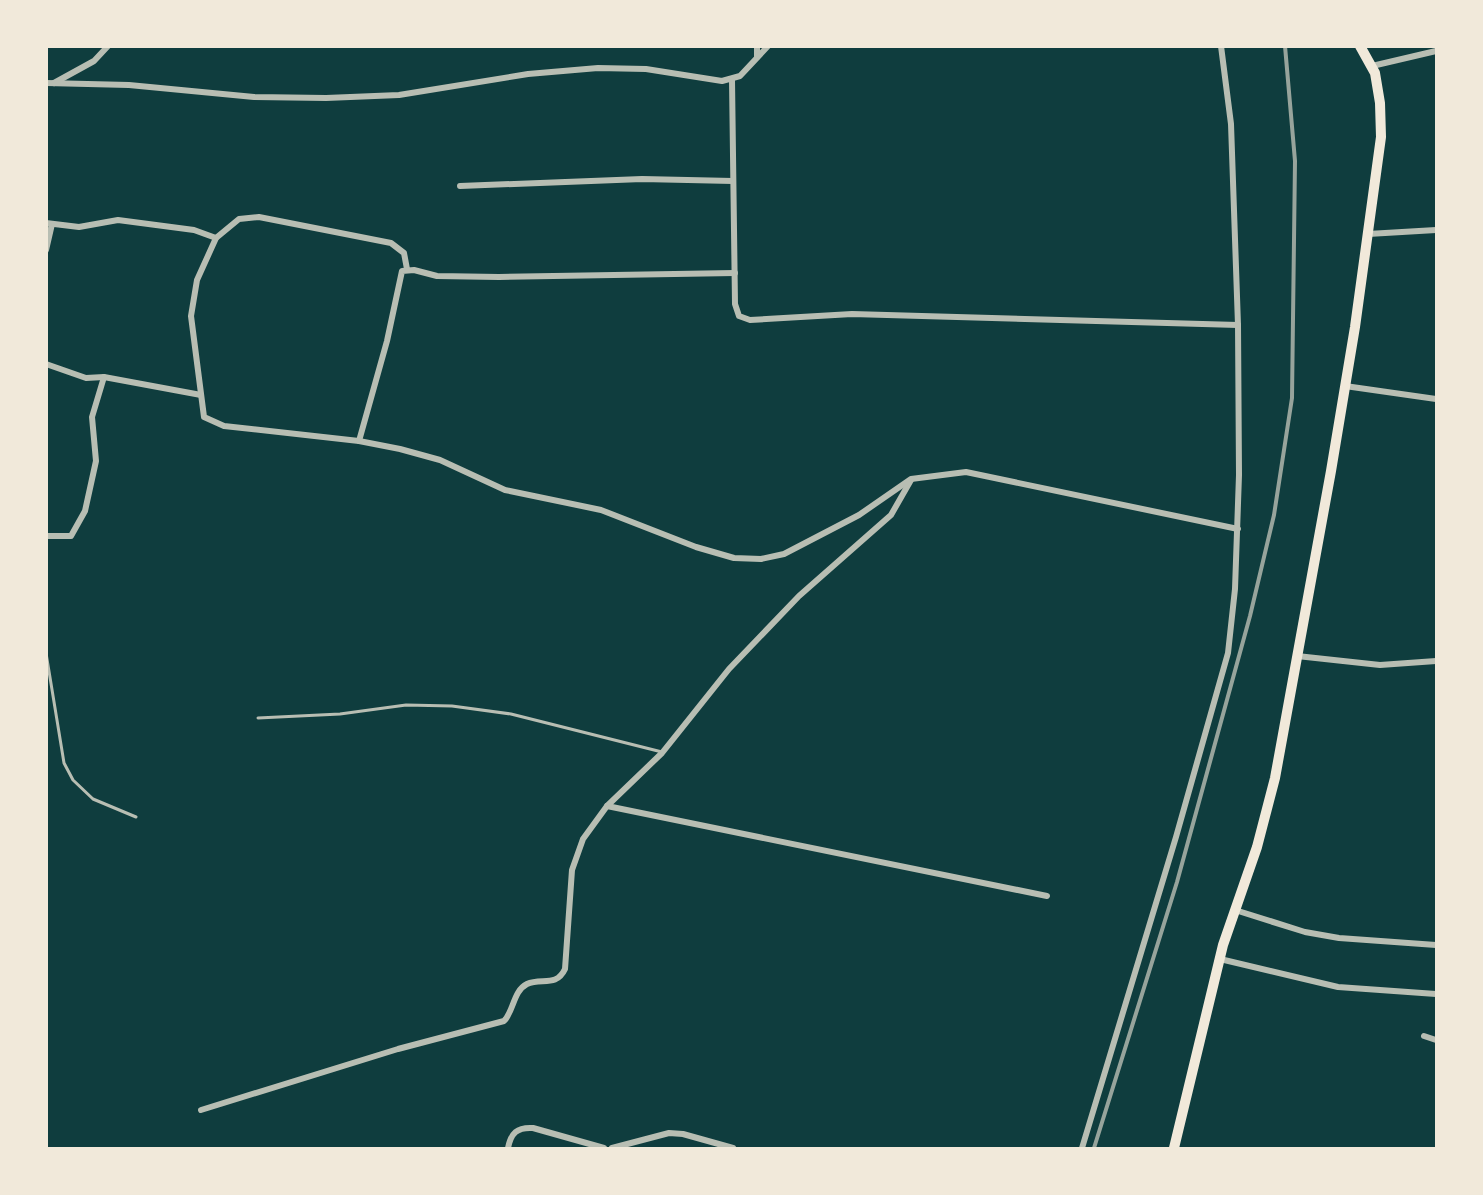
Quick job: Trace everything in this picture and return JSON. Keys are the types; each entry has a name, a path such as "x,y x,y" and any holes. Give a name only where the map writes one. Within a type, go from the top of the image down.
{"main road":[{"path":"1174,1149 1220,959 1257,847 1275,778 1345,386 1381,137 1380,103 1372,66 1360,46"}],"street":[{"path":"50,83 94,60 108,46"},
{"path":"757,46 758,57"},
{"path":"50,83 129,85 254,97 326,98 399,95 528,74 598,68 646,69 710,81 732,80 740,76 768,46"},
{"path":"1082,1149 1176,837 1228,653 1235,590 1238,529 1238,325 1231,124 1221,46"},
{"path":"1372,66 1437,51"},
{"path":"732,80 736,311 739,316 750,320 852,314 1238,325"},
{"path":"460,186 642,179 733,182"},
{"path":"407,269 404,253 391,243 259,217 238,219 216,238 197,280 192,298 191,316 204,417 217,424 273,433 359,441 440,460 506,490 601,510 696,548 734,558 760,559 784,554 859,514 911,478 966,472 1238,529"},
{"path":"46,250 49,223 79,227 118,220 194,230 216,238"},
{"path":"1368,234 1437,230"},
{"path":"359,441 387,341 398,281 402,271 407,269 437,276 490,277 735,273"},
{"path":"46,364 86,378 104,377 201,396"},
{"path":"46,536 71,536 85,511 97,453 93,410 104,377"},
{"path":"1345,386 1437,399"},
{"path":"201,1110 398,1049 504,1021 510,1015 520,989 528,984 555,981 565,969 572,870 583,839 607,806 662,753 729,669 799,596 891,515 911,478"},
{"path":"1298,656 1380,665 1437,661"},
{"path":"607,806 1047,896"},
{"path":"1235,910 1317,934 1437,945"},
{"path":"1220,959 1338,987 1437,994"},
{"path":"1424,1036 1437,1040"},
{"path":"508,1149 513,1133 522,1127 533,1128 604,1149"},
{"path":"612,1149 638,1146 669,1133 683,1134 733,1149"}],"lane":[{"path":"46,653 62,754 73,780 93,798 136,817"},
{"path":"258,718 340,714 406,705 452,706 511,714 662,753"}],"railway":[{"path":"1094,1148 1177,882 1250,616 1274,515 1292,398 1295,161 1285,46"}]}
